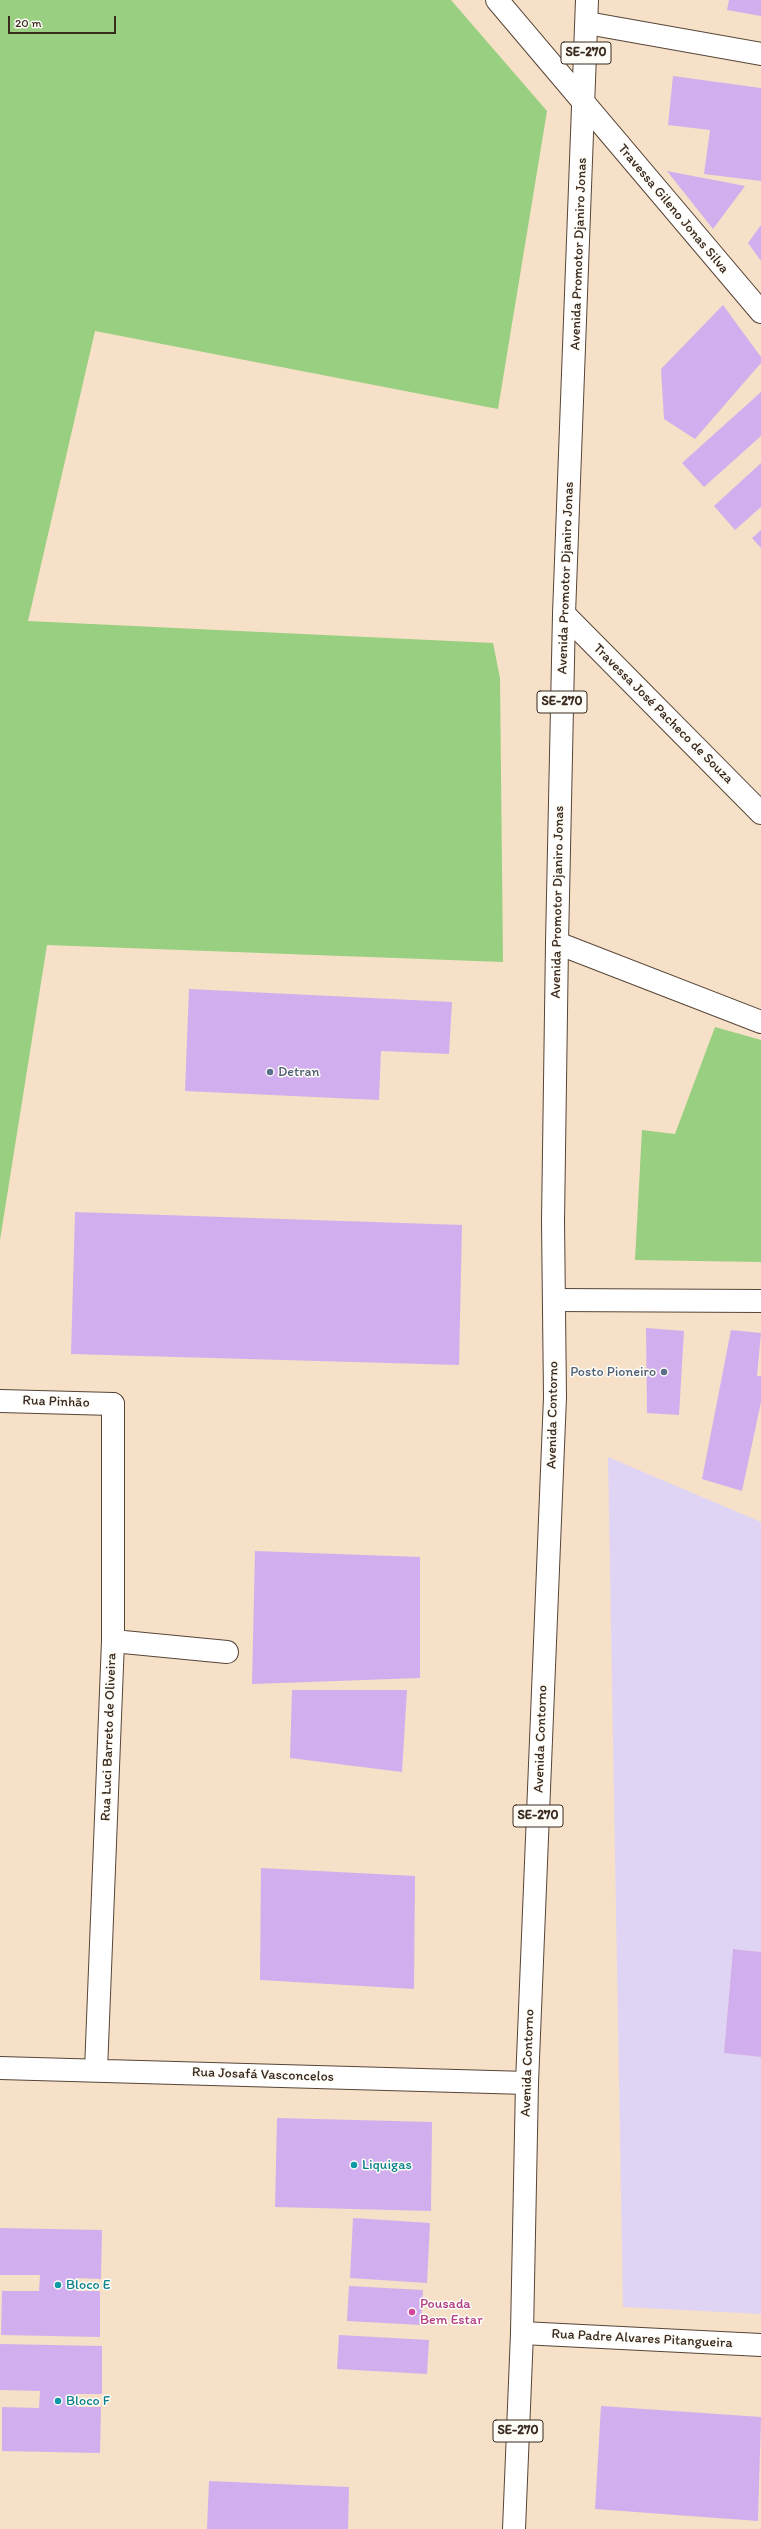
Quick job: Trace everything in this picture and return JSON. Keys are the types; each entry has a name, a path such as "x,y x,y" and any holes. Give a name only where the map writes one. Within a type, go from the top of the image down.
{"street":[{"name":"Travessa Gileno Jonas Silva","path":"497,0 585,106 761,312"},
{"name":"Avenida Promotor Djaniro Jonas","path":"554,1300 557,942 564,614 585,106 587,0"},
{"path":"586,23 761,54"},
{"name":"Travessa José Pacheco de Souza","path":"564,614 761,813"},
{"path":"557,942 761,1022"},
{"path":"554,1300 761,1302"},
{"name":"Avenida Contorno","path":"514,2529 522,2333 526,2083 555,1397 554,1300"},
{"name":"Rua Pinhão","path":"0,1400 113,1404"},
{"name":"Rua Luci Barreto de Oliveira","path":"96,2070 113,1641 113,1404"},
{"path":"113,1641 227,1652"},
{"name":"Rua Josafá Vasconcelos","path":"0,2068 526,2083"},
{"name":"Rua Padre Alvares Pitangueira","path":"522,2333 761,2345"}],"shaded area":[{"path":"608,1457 761,1522 761,1952 733,1949 724,2053 761,2057 761,2314 623,2307"}],"green space":[{"path":"0,0 451,0 547,111 498,409 95,331 28,621 493,643 500,678 503,962 47,945 0,1240"},
{"path":"715,1027 761,1040 761,1262 635,1260 642,1130 675,1134"}],"building":[{"path":"729,0 761,0 761,16 727,10"},
{"path":"673,76 761,88 761,181 704,174 710,130 668,125"},
{"path":"667,171 745,186 713,229"},
{"path":"761,225 761,261 748,243"},
{"path":"723,305 761,357 761,363 695,439 664,419 661,369"},
{"path":"761,392 761,436 704,487 682,463"},
{"path":"761,463 761,507 735,530 714,506"},
{"path":"761,530 761,548 752,538"},
{"path":"189,989 452,1002 449,1054 381,1051 379,1100 185,1091"},
{"path":"75,1212 462,1225 459,1365 71,1354"},
{"name":"Posto Pioneiro","path":"646,1328 684,1331 679,1415 647,1413"},
{"path":"731,1330 761,1333 757,1376 761,1376 761,1402 742,1491 702,1479"},
{"path":"255,1551 420,1557 420,1678 252,1684"},
{"path":"292,1690 407,1690 402,1772 290,1758"},
{"path":"261,1868 415,1876 414,1989 260,1980"},
{"path":"733,1949 761,1952 761,2057 724,2053"},
{"name":"Liquigas","path":"277,2118 432,2122 431,2211 275,2207"},
{"path":"353,2218 430,2223 427,2283 350,2278"},
{"name":"Bloco E","path":"0,2228 102,2230 101,2279 76,2278 76,2291 100,2291 100,2337 1,2335 2,2291 39,2291 40,2275 0,2275"},
{"path":"349,2286 423,2290 421,2325 347,2321"},
{"path":"339,2335 429,2340 427,2374 337,2369"},
{"name":"Bloco F","path":"0,2344 102,2346 102,2394 77,2394 77,2407 101,2407 100,2453 2,2451 2,2407 39,2408 40,2391 0,2390"},
{"path":"601,2406 761,2417 758,2521 595,2509"},
{"path":"209,2481 349,2487 348,2529 207,2529"}],"place":[{"name":"Detran","path":"270,1072"},
{"name":"Posto Pioneiro","path":"664,1372"},
{"name":"Liquigas","path":"354,2165"},
{"name":"Bloco E","path":"58,2285"},
{"name":"Pousada Bem Estar","path":"412,2312"},
{"name":"Bloco F","path":"58,2401"}]}
